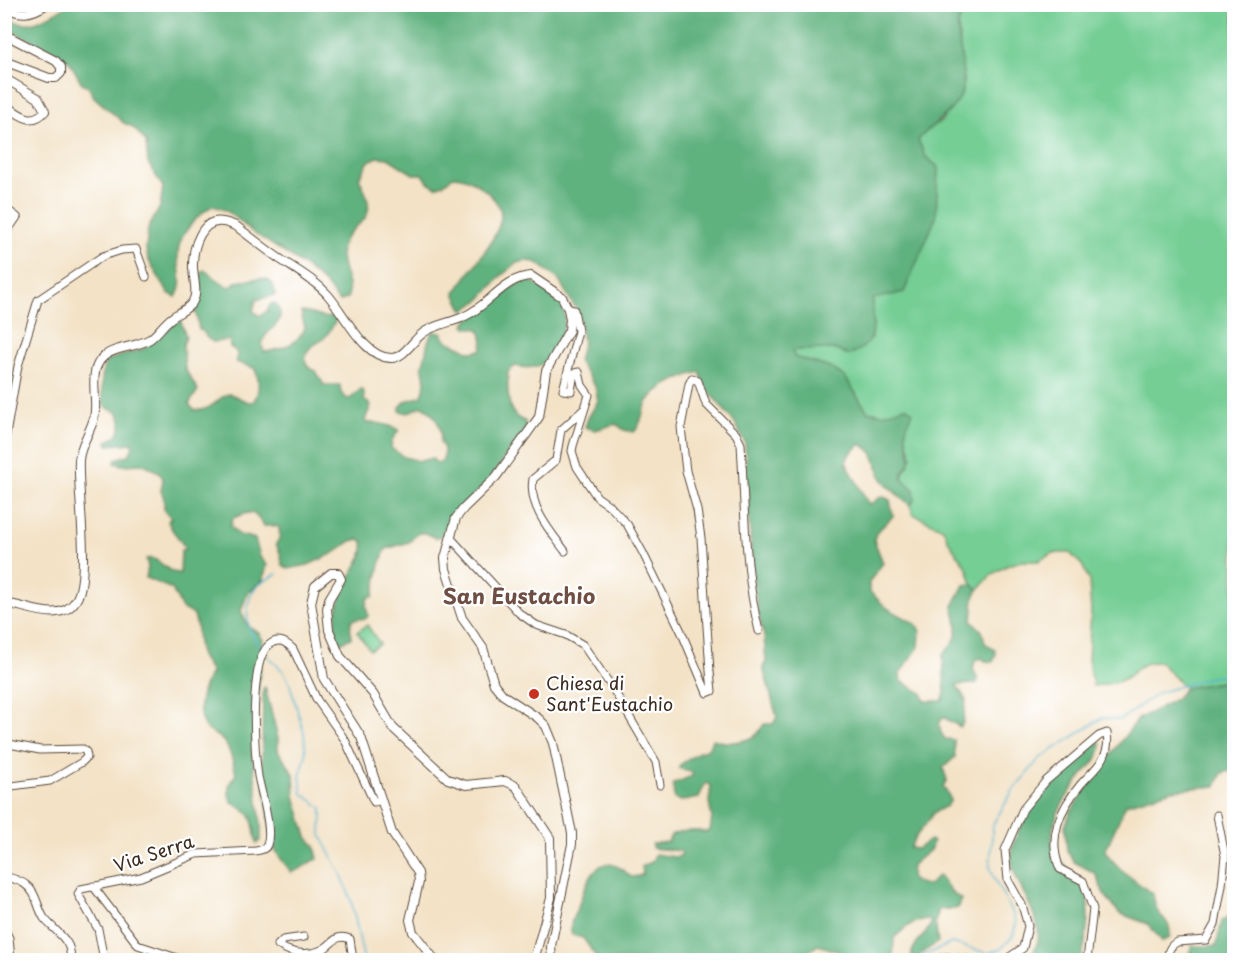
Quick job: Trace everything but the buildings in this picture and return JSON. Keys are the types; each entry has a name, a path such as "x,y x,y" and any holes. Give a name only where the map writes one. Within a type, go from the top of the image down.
{"street":[{"path":"4,5 13,11 30,13 47,4"},
{"path":"4,34 56,61 61,67 61,73 56,78 49,78 4,61"},
{"path":"4,78 38,98 45,111 39,118 34,119 4,104"},
{"path":"4,202 5,208 16,217 4,236"},
{"path":"4,603 45,612 60,612 76,601 81,591 83,573 79,456 94,417 97,367 109,352 148,340 169,320 191,304 195,291 193,265 195,247 202,231 208,225 223,221 236,226 308,277 328,294 358,337 382,357 393,358 400,355 421,333 470,314 508,285 526,276 531,276 562,297 568,309 569,330 546,371 538,417 496,477 460,513 450,537 445,558 448,578 462,618 483,648 494,684 513,703 538,718 546,726 553,742 572,832 572,844 551,946 552,960"},
{"path":"4,446 18,366 38,300 103,256 123,250 136,249 146,276"},
{"path":"568,309 574,310 578,332 563,390 571,391 574,373 579,372 582,385 589,395 572,451 577,467 597,497 610,506 627,524 681,631 707,693 710,694 713,686 701,538 697,510 686,471 681,427 692,378 698,381 706,404 736,434 741,444 748,573 752,605 759,631"},
{"path":"565,551 548,529 533,498 532,479 556,460 561,430 586,407"},
{"path":"450,537 519,613 536,625 566,635 583,645 613,689 656,762 660,785"},
{"path":"435,960 413,932 410,920 419,882 418,873 392,833 361,736 324,679 311,603 315,586 331,573 338,573 341,579 329,599 327,609 329,630 345,663 373,694 393,728 448,779 466,785 505,781 516,786 550,838 551,898 534,960"},
{"name":"Via Serra","path":"93,886 141,877 196,854 255,851 263,850 266,846 267,825 255,747 255,697 261,656 274,642 282,641 293,649 317,700 345,740 374,802 382,800"},
{"path":"1005,960 1023,948 1028,926 1022,905 1008,880 1005,850 1023,809 1046,781 1099,736 1107,733 1109,744 1106,755 1079,786 1056,824 1054,853 1060,869 1083,880 1093,909 1087,960"},
{"path":"4,743 40,750 83,749 87,757 50,780 4,786"},
{"path":"1167,960 1168,950 1173,944 1206,940 1215,924 1225,856 1217,815"},
{"path":"4,876 28,885 44,918 67,944 71,954 70,960"},
{"path":"104,960 98,929 78,894 81,889 93,886 138,945 183,960"},
{"path":"4,928 9,938 11,960"},
{"path":"304,937 283,940 278,945 286,951 307,953 323,949 334,938 342,936 350,939 353,960"},
{"path":"933,960 947,957 972,960"}],"green space":[{"path":"69,4 965,5 958,27 963,73 960,97 956,104 918,140 925,156 938,167 936,217 904,292 873,299 872,333 866,345 859,350 849,355 833,349 793,350 794,357 831,368 845,377 867,411 882,414 906,407 913,412 906,432 911,458 902,478 914,490 915,499 910,505 884,481 871,451 867,448 861,444 849,455 846,462 869,505 882,496 890,500 893,516 876,533 874,540 883,563 869,582 869,591 887,608 916,624 920,631 919,647 900,673 901,681 922,693 925,701 942,701 945,694 943,654 956,637 957,621 953,606 964,585 972,584 978,590 974,597 972,621 982,631 985,643 995,650 996,654 993,662 982,658 975,660 973,669 978,680 976,684 956,685 966,700 963,723 960,727 943,717 939,724 945,739 954,740 955,757 943,768 947,780 943,786 951,800 947,806 933,813 914,838 910,848 917,849 930,840 933,842 930,850 912,865 913,881 928,886 939,875 951,892 961,899 959,907 955,909 939,909 935,922 938,942 915,958 911,956 915,945 929,927 931,922 929,919 914,923 894,938 893,960 843,960 840,952 818,945 802,956 802,960 595,960 595,955 583,938 572,935 571,931 572,919 591,875 597,868 611,864 621,868 631,877 639,876 643,874 642,866 652,862 655,854 675,857 682,855 681,851 652,848 652,844 668,842 671,835 680,832 706,832 710,830 712,818 709,802 711,786 708,783 704,785 699,798 682,801 674,799 673,784 692,776 693,773 679,768 680,765 699,752 707,750 713,739 728,742 745,740 755,736 764,724 773,724 777,717 763,667 766,662 764,636 752,569 745,443 735,423 705,387 700,372 676,380 654,394 645,407 640,423 634,432 624,430 616,424 595,430 585,427 598,401 595,386 578,361 583,342 578,312 558,279 536,262 517,263 501,276 481,299 464,311 455,293 496,232 501,214 499,207 486,191 467,179 453,176 436,187 428,182 423,174 413,174 388,158 378,157 369,161 359,178 369,207 367,215 344,241 341,252 349,292 348,298 339,302 321,281 300,263 254,233 230,213 212,206 194,220 184,234 178,255 179,292 176,297 168,293 148,259 146,249 148,229 160,207 163,187 148,163 146,142 133,127 124,123 94,97 89,88 81,82 69,61 5,27 4,14 20,23 28,23 45,18"},
{"path":"965,5 1234,5 1234,680 1185,688 1160,662 1152,662 1142,665 1128,677 1119,681 1093,686 1088,660 1091,612 1089,580 1082,565 1070,553 1053,553 1038,561 1021,561 1006,566 991,575 978,590 972,584 967,568 949,542 943,528 913,514 910,505 915,499 902,478 912,457 905,434 906,407 882,414 867,411 845,377 831,368 793,357 793,349 833,349 849,355 872,338 873,299 938,167 925,156 918,140 928,128 942,121 963,80 958,24"},
{"path":"204,270 228,287 233,286 235,282 261,278 271,282 275,295 256,300 253,311 260,316 271,304 275,303 280,311 280,318 264,338 262,344 264,352 282,348 302,334 305,328 301,312 337,318 327,335 307,351 305,358 307,365 316,371 324,385 340,385 341,393 346,398 350,399 361,389 364,392 364,400 371,405 365,420 367,423 383,424 399,430 392,440 391,448 404,457 420,461 432,458 439,463 443,460 444,449 440,442 439,426 434,417 422,406 408,413 400,411 400,407 406,401 422,396 425,381 422,366 428,340 433,332 441,332 448,342 469,351 481,350 483,342 481,334 478,329 467,327 465,324 467,321 485,310 511,288 530,280 558,299 564,310 565,318 558,344 554,352 543,363 526,368 515,366 508,372 511,408 514,414 525,421 526,429 490,479 452,519 445,534 436,538 426,533 418,533 409,542 386,549 379,567 373,597 368,597 366,605 368,616 365,619 352,620 351,638 340,643 335,630 335,622 343,590 362,553 363,541 359,539 351,541 334,553 308,565 288,569 282,564 276,544 280,537 279,528 264,526 251,513 233,518 231,526 239,535 255,539 260,557 267,565 263,580 247,594 241,611 248,626 259,633 263,640 252,753 261,824 261,839 257,844 250,816 230,799 229,784 236,774 229,750 223,740 207,729 200,717 202,693 211,673 199,651 193,614 182,609 172,589 146,578 148,567 146,559 151,558 171,571 180,573 181,550 185,549 169,525 168,521 171,518 164,509 164,498 161,491 163,479 159,472 144,464 115,463 116,459 129,455 133,447 132,443 108,445 107,441 118,434 121,422 118,413 104,406 102,395 102,376 107,360 143,349 180,319 186,337 183,345 185,369 198,390 189,404 194,410 207,408 229,394 253,402 258,385 254,368 236,362 237,353 230,347 229,340 213,342 203,331 199,330 195,308 200,293 201,273"},
{"path":"367,625 380,644 370,650 357,632"},
{"path":"1234,680 1234,770 1222,773 1216,786 1172,790 1126,804 1105,851 1121,869 1153,894 1157,910 1169,928 1170,938 1162,941 1148,924 1119,913 1104,894 1095,873 1074,862 1067,851 1065,826 1070,813 1095,775 1138,719 1174,700 1185,688"},
{"path":"265,687 278,738 278,751 294,774 295,796 307,837 315,846 318,859 291,872 276,852 272,841 262,764 263,689"},
{"path":"1101,742 1097,757 1081,777 1057,815 1052,839 1057,854 1086,891 1087,932 1081,960 1026,960 1035,948 1038,936 1037,923 1013,868 1011,855 1014,842 1038,800 1095,743"},
{"path":"1234,913 1234,960 1199,960 1189,953 1192,946 1216,946 1222,921"}],"waterway":[{"path":"262,649 257,644 249,624 249,602 255,588 277,574"},
{"path":"267,655 284,672 290,685 304,733 306,755 300,776 302,793 322,808 321,835 343,878 351,900 364,960"},
{"path":"914,960 952,943 987,953 1001,949 1013,936 1016,923 1013,913 990,868 993,824 1012,792 1039,759 1102,718 1120,720 1158,693 1207,678 1234,673"}],"place":[{"name":"Chiesa di Sant'Eustachio","path":"534,694"}],"district":[{"name":"San Eustachio","path":"519,597"}]}
